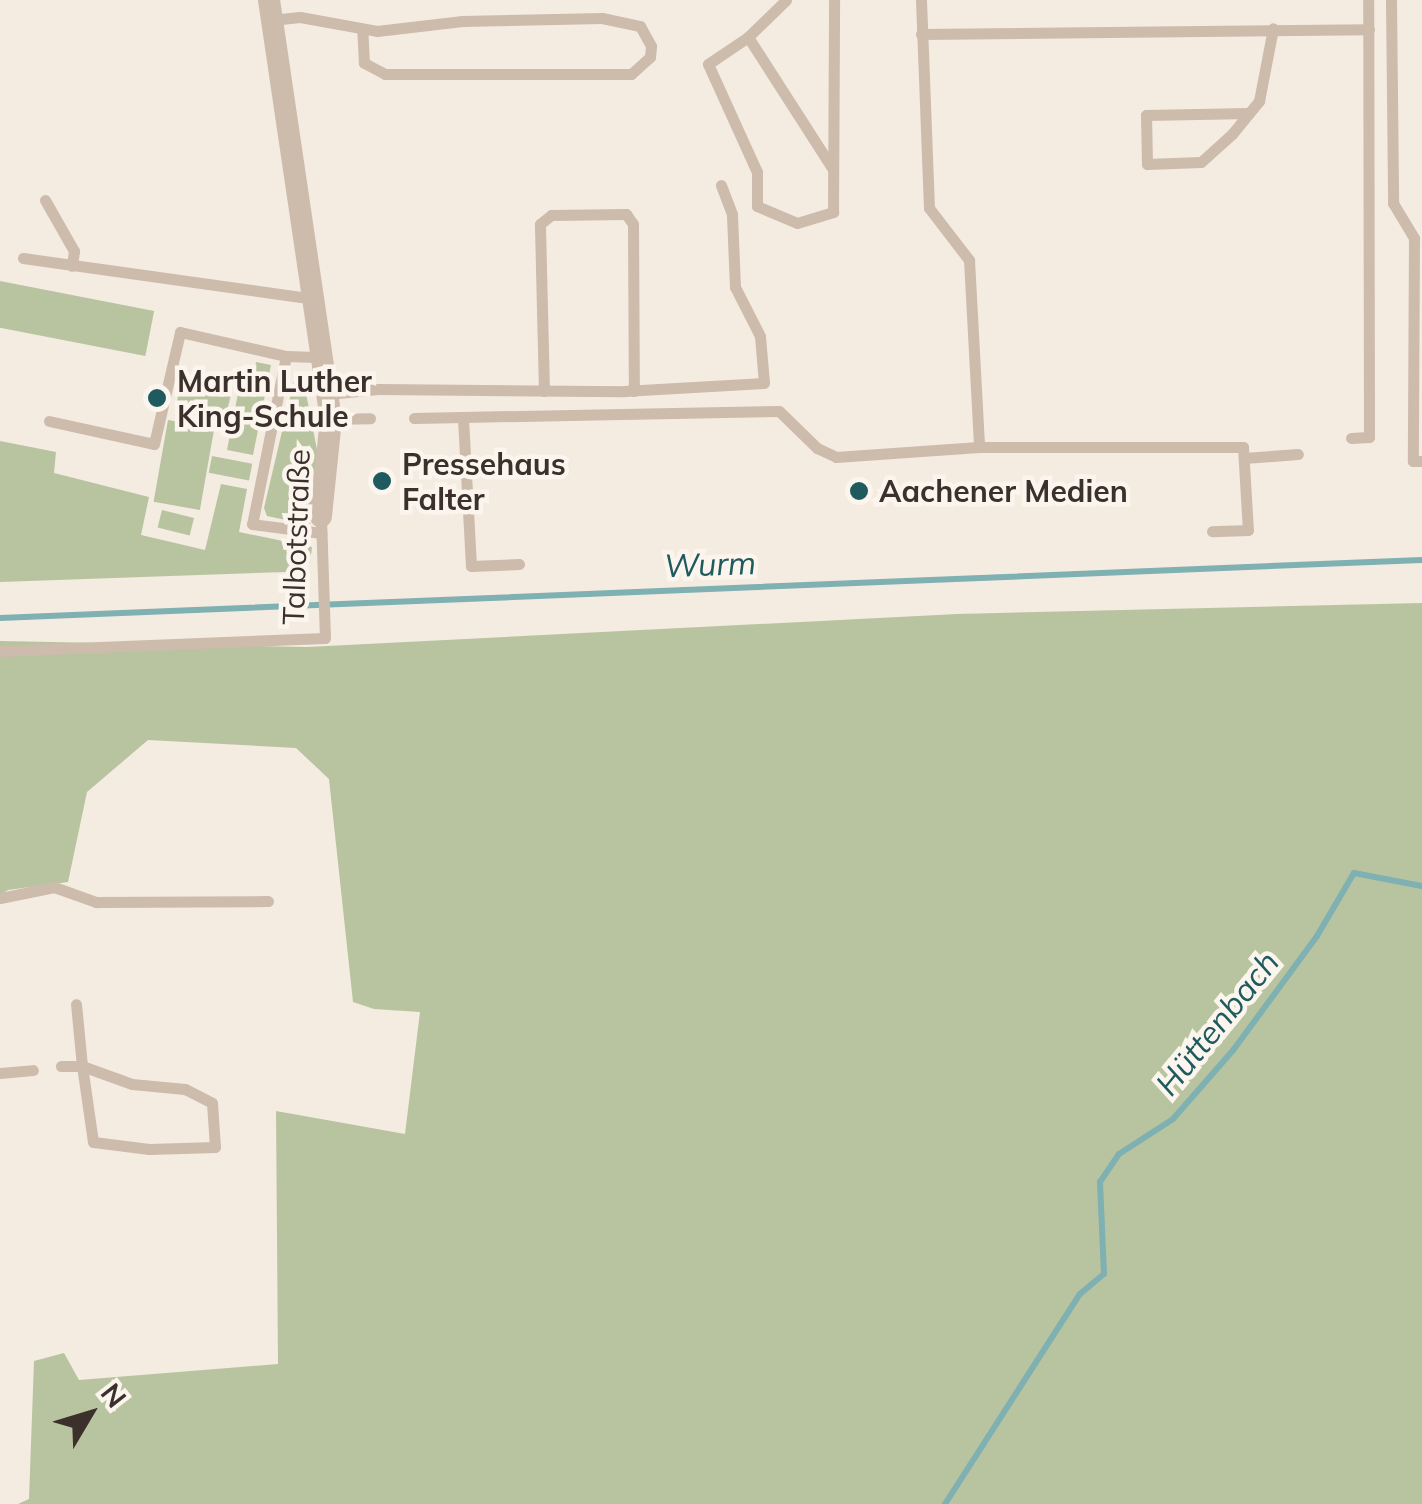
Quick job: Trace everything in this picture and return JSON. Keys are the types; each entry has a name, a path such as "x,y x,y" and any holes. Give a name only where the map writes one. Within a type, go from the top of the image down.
{"street":[{"name":"Talbotstraße","path":"270,10 332,419 321,525"}],"lane":[{"path":"786,0 748,37 708,64 757,172 757,206 797,223 833,212 834,0"},
{"path":"921,0 928,208 969,260 979,447"},
{"path":"1351,438 1368,437 1368,0"},
{"path":"1391,0 1393,203 1418,238 1412,461 1422,461"},
{"path":"270,10 362,30 421,29 462,21 602,18 640,26 651,46 650,57 630,74 385,74 364,63 362,30"},
{"path":"1249,113 1146,115 1147,164 1201,162 1249,113 1258,101 1273,28"},
{"path":"921,34 1368,29"},
{"path":"748,37 833,170"},
{"path":"328,394 378,388 634,391 764,383 760,336 735,286 732,214 721,185"},
{"path":"45,200 74,251 72,266"},
{"path":"544,391 540,224 551,215 626,214 633,224 634,391"},
{"path":"23,258 313,299"},
{"path":"49,421 154,444 180,332 286,356 322,357"},
{"path":"286,356 252,524 321,525"},
{"path":"414,418 779,411 817,448 836,457 979,447 1243,447 1248,530 1212,532"},
{"path":"463,417 471,566 519,564"},
{"path":"332,419 370,418"},
{"path":"1244,458 1298,454"},
{"name":"Talbotstraße","path":"0,651 325,638 321,525"},
{"path":"0,898 54,887 96,902 268,901"},
{"path":"61,1066 82,1066 132,1084 185,1089 212,1104 215,1148 150,1149 93,1142 82,1066 76,1004"},
{"path":"0,1073 33,1070"}],"green space":[{"path":"0,281 154,311 145,356 0,328"},
{"path":"256,362 271,365 253,455 227,450 241,378 252,380"},
{"path":"296,372 302,373 318,455 310,525 267,516 264,508"},
{"path":"181,384 231,395 225,422 175,410"},
{"path":"168,420 214,428 200,510 154,502"},
{"path":"0,441 56,452 54,473 149,497 141,535 205,550 221,484 247,489 239,532 312,547 310,563 285,572 0,582"},
{"path":"212,456 252,464 249,481 209,473"},
{"path":"162,510 194,518 190,535 158,527"},
{"path":"1422,603 1422,1504 18,1504 29,1499 34,1361 64,1353 79,1380 278,1364 276,1111 405,1134 420,1012 374,1009 353,1002 329,779 296,748 148,740 87,792 68,882 8,890 0,895 0,641 307,647 957,614"}],"waterway":[{"name":"Wurm","path":"0,618 1422,560"},
{"name":"Hüttenbach","path":"945,1504 1080,1294 1104,1274 1100,1182 1119,1154 1173,1119 1234,1049 1317,936 1354,873 1422,886"}],"place":[{"name":"Martin Luther King-Schule","path":"157,398"},
{"name":"Pressehaus Falter","path":"382,481"},
{"name":"Aachener Medien","path":"859,491"}]}
